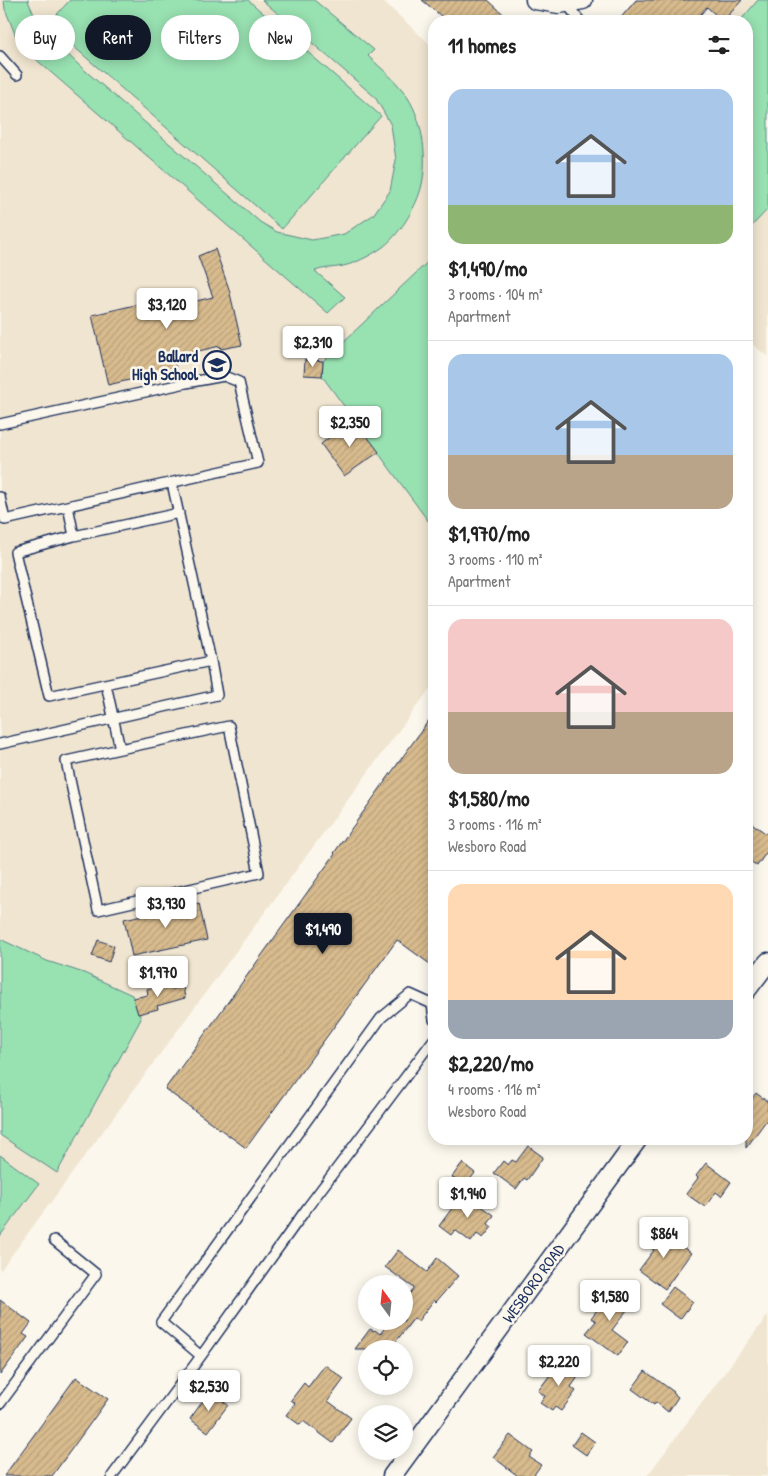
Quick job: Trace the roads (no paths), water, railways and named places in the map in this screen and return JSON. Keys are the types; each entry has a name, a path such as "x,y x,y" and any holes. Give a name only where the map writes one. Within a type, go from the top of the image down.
{"street":[{"path":"535,0 558,4 574,1"},
{"path":"753,982 768,962"},
{"name":"WESBORO ROAD","path":"392,1476 634,1145"}],"lane":[{"path":"574,1 578,15"},
{"path":"0,56 17,75"},
{"path":"0,424 224,376 239,382 258,464 5,520 0,496"},
{"path":"0,744 217,695 172,483"},
{"path":"68,506 74,536"},
{"path":"179,513 74,536 15,552 49,696 211,661"},
{"path":"106,684 120,749"},
{"path":"229,726 259,874 98,910 66,762 120,749 229,726"},
{"path":"201,1356 160,1322 381,1018 410,994 428,1002"},
{"path":"112,1476 307,1208 428,1047"},
{"path":"0,1404 96,1274 54,1240"}],"place":[{"name":"Ballard High School","path":"217,365"}]}
